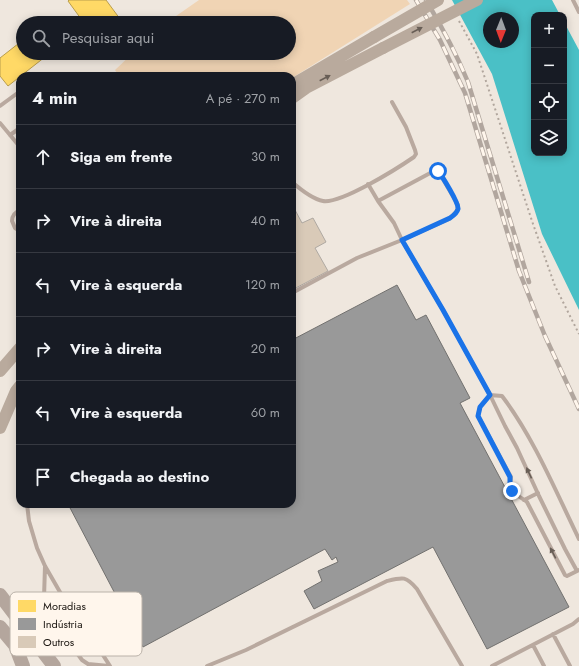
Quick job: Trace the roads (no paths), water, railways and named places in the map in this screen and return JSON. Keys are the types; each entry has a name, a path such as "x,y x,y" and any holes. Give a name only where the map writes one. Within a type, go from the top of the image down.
{"highway":[{"path":"0,594 10,607"},
{"path":"0,626 10,639"},
{"path":"19,656 23,666"},
{"path":"46,656 54,666"}],"main road":[{"path":"296,83 438,0"},
{"path":"296,95 306,88 477,0"},
{"path":"0,371 16,353"},
{"path":"0,428 16,391"},
{"path":"0,428 16,409"}],"lane":[{"path":"573,0 579,12"},
{"path":"0,106 16,95"},
{"path":"296,185 316,199 331,201 368,184 408,161 416,154 416,150 406,127 392,102"},
{"path":"0,123 16,142"},
{"path":"10,135 16,131"},
{"path":"296,291 344,264 450,218 458,210 458,205 438,171 434,171 378,202"},
{"path":"368,184 378,202 394,223 402,240 490,395 578,571 565,576 527,502 515,495 512,491 510,477 478,416 480,407 490,395"},
{"path":"16,211 12,221 16,229"},
{"path":"490,395 502,396 512,409 534,447 579,538"},
{"path":"524,500 538,493"},
{"path":"27,508 37,548 45,566 60,592"},
{"path":"44,592 45,566"},
{"path":"206,666 246,650 387,580 403,578 410,581 417,589 462,666"},
{"path":"492,666 573,624 579,619"},
{"path":"553,634 570,666"},
{"path":"532,645 544,666"},
{"path":"79,656 88,664 110,666"},
{"path":"104,656 110,666"}],"water":[{"path":"452,0 552,0 558,12 531,12 531,156 567,156 567,28 579,50 579,310 542,234 492,74"}],"railway":[{"path":"416,0 440,40 465,93 519,271 545,336 579,409"},
{"path":"426,0 438,20 468,82 529,282"}]}
